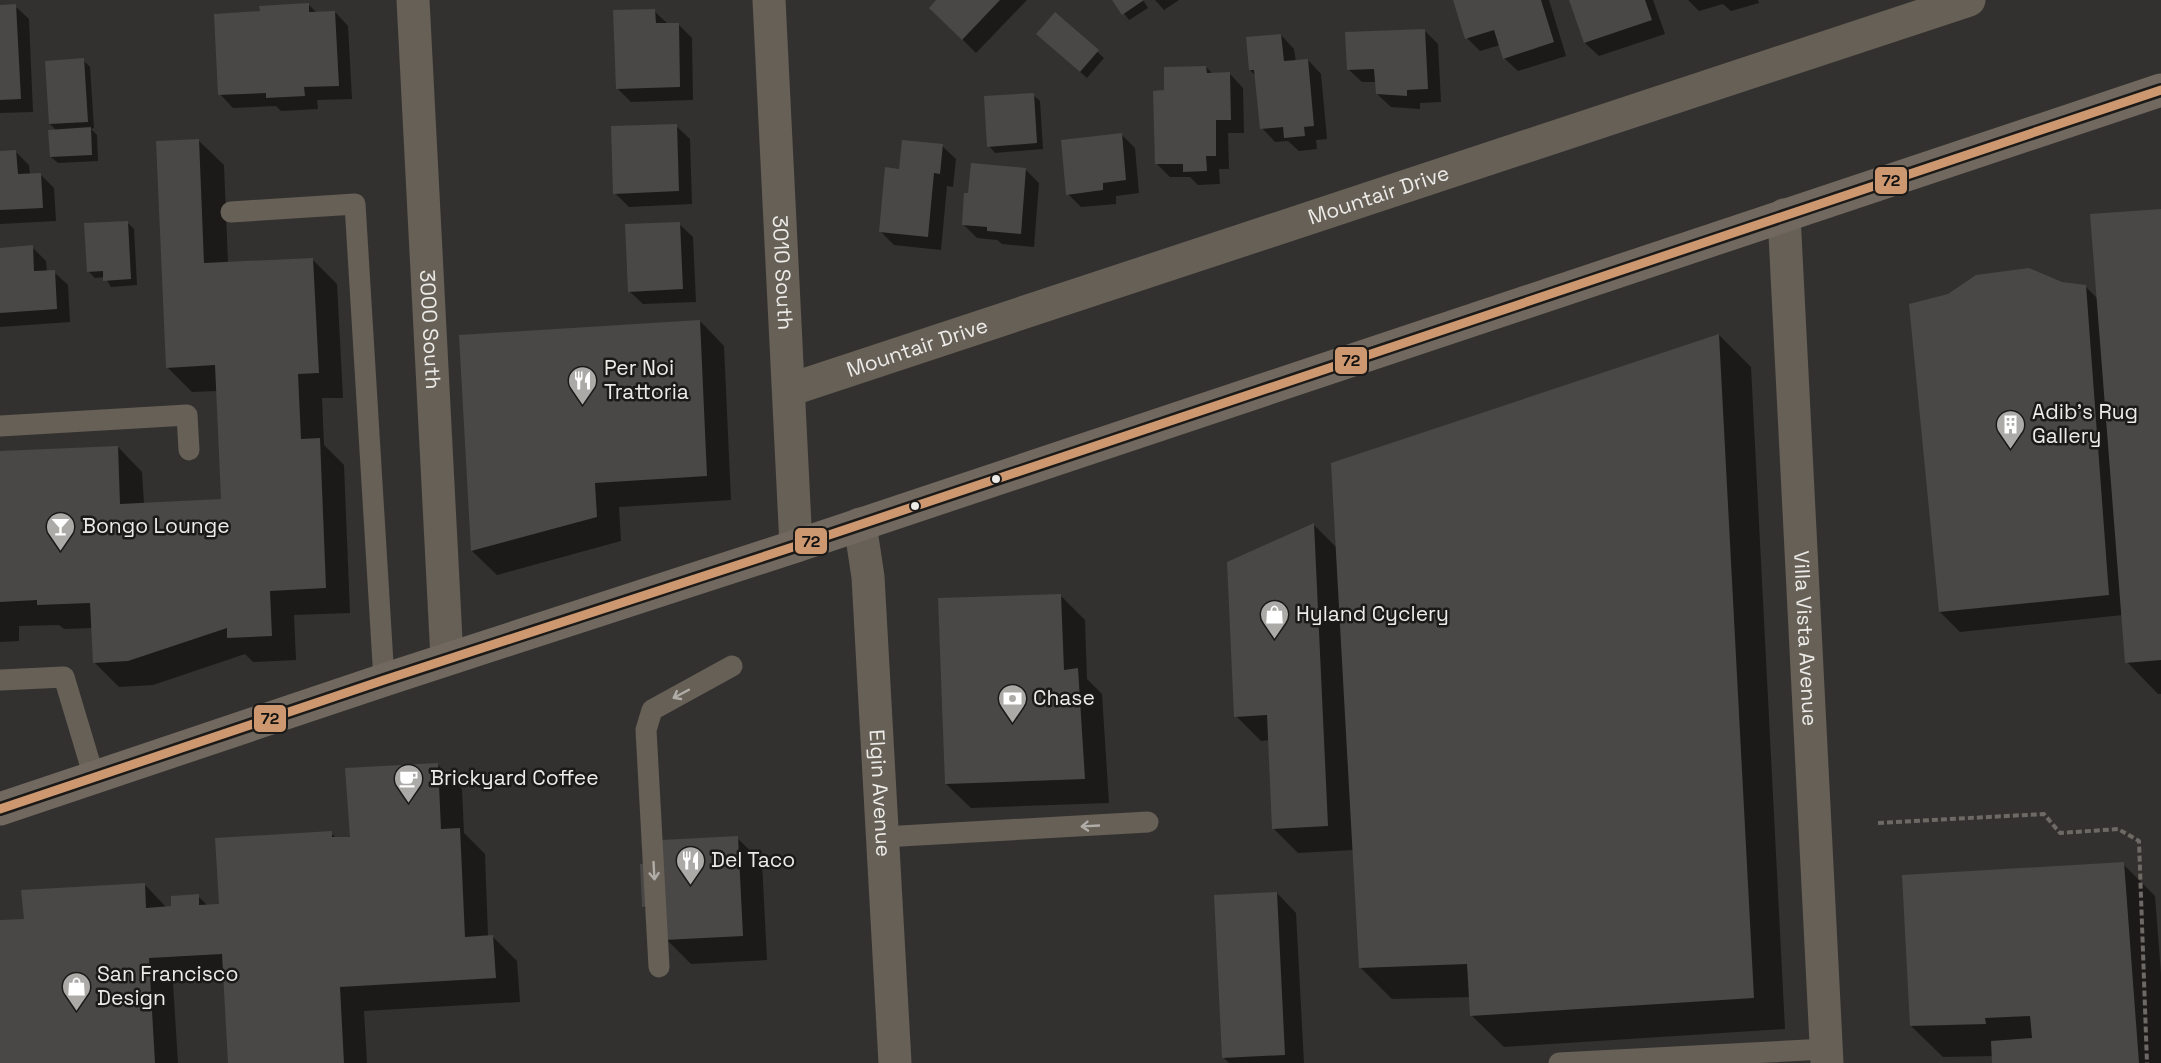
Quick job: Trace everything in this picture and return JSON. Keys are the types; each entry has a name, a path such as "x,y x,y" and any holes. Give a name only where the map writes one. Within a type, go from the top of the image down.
{"main road":[{"path":"0,809 2161,90"}],"street":[{"name":"3000 South","path":"413,0 447,659"},
{"name":"Mountair Drive","path":"789,390 1969,0"},
{"name":"3010 South","path":"773,4 796,546"},
{"name":"Villa Vista Avenue","path":"1784,215 1826,1056"},
{"name":"Elgin Avenue","path":"860,524 868,577 895,1063"}],"lane":[{"path":"231,212 355,204 384,680"},
{"path":"0,426 187,416 189,450"},
{"path":"659,967 646,730 652,710 732,666"},
{"path":"0,680 64,677 94,777"},
{"path":"882,837 1148,822"},
{"path":"1559,1063 1826,1056"}],"path":[{"path":"1878,823 2044,814 2060,833 2118,830 2139,842 2147,1063"}],"building":[{"path":"936,0 1000,0 962,40 929,8"},
{"path":"1112,0 1144,0 1122,15"},
{"path":"1453,0 1541,0 1554,42 1503,59 1494,30 1465,39"},
{"path":"1569,0 1645,0 1652,20 1584,43"},
{"path":"309,3 309,12 335,11 339,86 304,87 305,96 266,98 266,93 218,95 214,14 260,11 259,6"},
{"path":"16,4 21,99 0,100 0,5"},
{"path":"655,9 656,23 679,23 680,87 616,89 613,10"},
{"path":"1055,12 1099,50 1080,72 1036,34"},
{"path":"1425,29 1428,89 1407,90 1407,96 1376,94 1374,69 1347,70 1345,32"},
{"path":"1281,34 1284,61 1308,59 1314,126 1304,127 1305,136 1284,138 1283,127 1260,129 1254,70 1249,70 1246,37"},
{"path":"84,58 88,122 49,124 45,61"},
{"path":"1206,66 1207,73 1230,72 1231,120 1216,120 1216,156 1206,156 1207,171 1183,172 1183,164 1155,164 1153,91 1164,90 1164,67"},
{"path":"1034,93 1037,143 987,147 984,96"},
{"path":"677,124 679,191 613,194 611,126"},
{"path":"91,127 92,155 50,157 48,130"},
{"path":"1122,133 1126,180 1103,183 1103,190 1066,195 1061,140"},
{"path":"199,139 204,263 313,258 319,373 298,374 301,439 320,438 326,588 270,591 272,636 227,638 227,628 128,661 93,663 90,603 37,605 37,600 0,602 0,451 118,446 120,504 221,499 215,365 166,368 156,141"},
{"path":"902,140 943,144 940,174 934,173 928,237 879,232 885,167 899,169"},
{"path":"16,150 18,174 41,173 43,208 0,210 0,151"},
{"path":"971,163 1026,168 1021,234 987,231 987,227 962,225 964,193 968,193"},
{"path":"2161,209 2161,660 2125,663 2090,214"},
{"path":"128,221 131,279 103,281 103,271 87,272 84,223"},
{"path":"680,222 683,289 628,292 625,224"},
{"path":"33,245 34,271 55,270 57,309 0,313 0,248"},
{"name":"Adib's Rug Gallery","path":"2029,268 2062,282 2086,285 2109,595 1939,612 1909,304 1948,294 1976,275"},
{"name":"Per Noi Trattoria","path":"700,320 707,476 595,483 597,517 471,551 459,335"},
{"path":"1719,334 1754,998 1470,1016 1467,964 1359,968 1331,463"},
{"name":"Hyland Cyclery","path":"1314,523 1328,826 1272,829 1267,715 1234,717 1227,562"},
{"name":"Chase","path":"1061,594 1064,670 1078,668 1085,779 945,784 938,598"},
{"path":"438,763 441,829 460,828 465,937 493,935 496,978 340,987 344,1063 228,1063 222,954 149,958 155,1063 0,1063 0,920 24,919 21,890 145,883 146,908 171,906 171,896 199,894 199,905 219,904 215,838 332,831 332,837 350,837 345,768"},
{"name":"Del Taco","path":"738,836 743,936 664,940 663,906 642,907 640,864 662,863 661,840"},
{"path":"2124,862 2139,1063 1992,1063 1991,1041 2032,1038 2030,1016 1985,1018 1986,1024 1910,1026 1902,875"},
{"path":"1277,892 1285,1055 1222,1058 1214,895"}],"transit line":[{"name":"72","path":"0,809 2161,90"}],"place":[{"name":"Per Noi Trattoria","path":"583,406"},
{"name":"Adib's Rug Gallery","path":"2011,450"},
{"name":"Bongo Lounge","path":"61,552"},
{"name":"Hyland Cyclery","path":"1275,640"},
{"name":"Chase","path":"1012,724"},
{"name":"Brickyard Coffee","path":"409,804"},
{"name":"Del Taco","path":"690,886"},
{"name":"San Francisco Design","path":"76,1012"}]}
